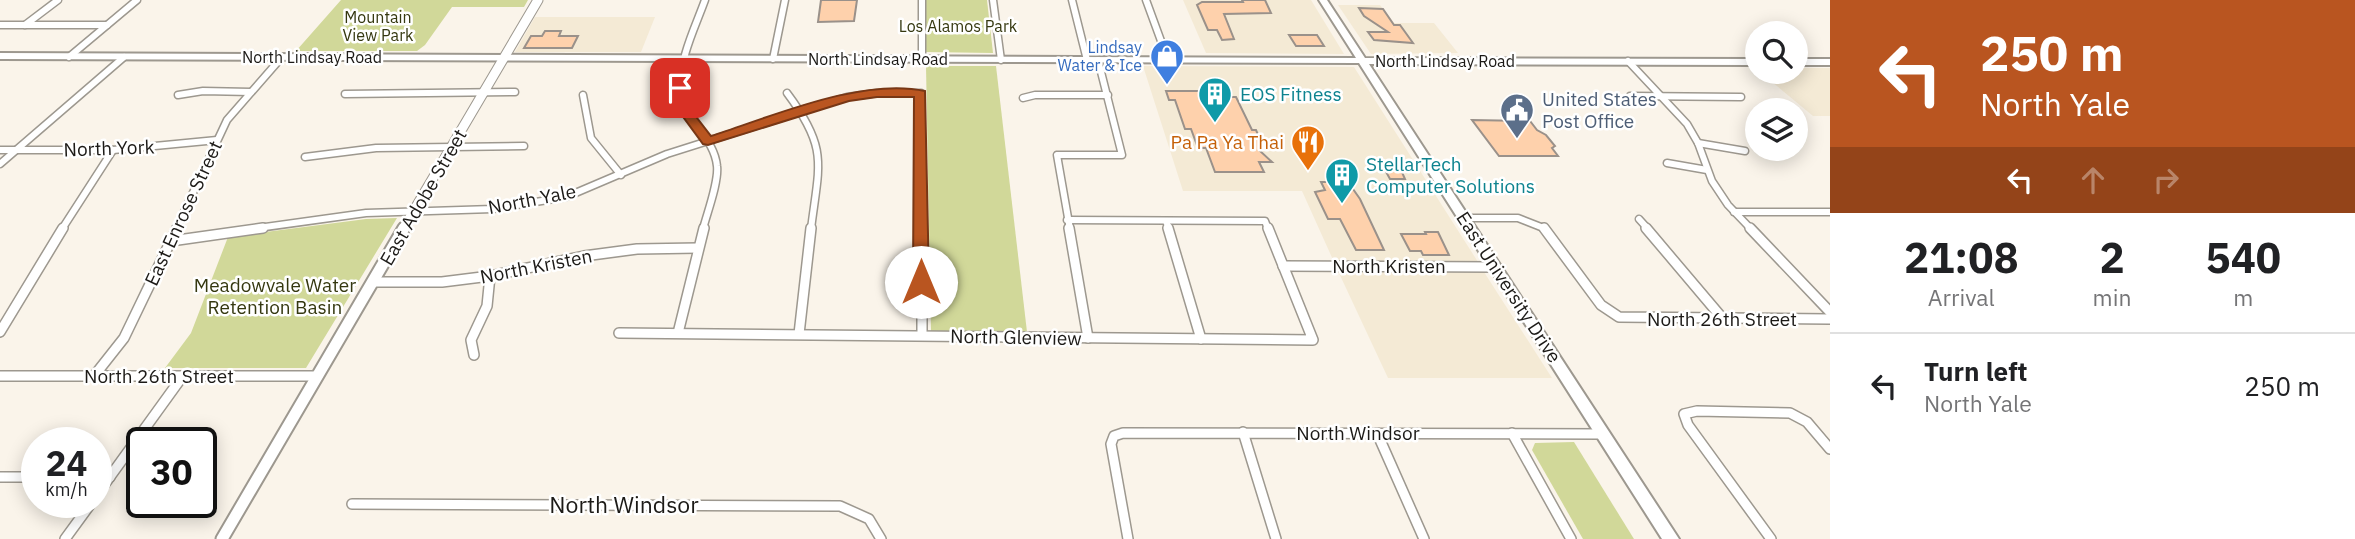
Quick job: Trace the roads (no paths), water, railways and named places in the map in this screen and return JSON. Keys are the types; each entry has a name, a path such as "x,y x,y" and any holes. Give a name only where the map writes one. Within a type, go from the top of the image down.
{"main road":[{"name":"East University Drive","path":"1323,0 1671,539"},
{"name":"North Lindsay Road","path":"0,56 1745,62"},
{"path":"1808,62 1830,62"}],"street":[{"path":"25,25 58,0"},
{"path":"69,57 137,0"},
{"name":"East Adobe Street","path":"222,539 538,0"},
{"path":"678,333 718,169 715,150 688,114 680,88 686,59 705,0"},
{"path":"773,59 785,0"},
{"path":"922,0 922,60"},
{"path":"993,0 1001,60"},
{"path":"1072,0 1108,95 1122,155 1057,155 1088,338"},
{"path":"1146,0 1168,60"},
{"path":"0,25 107,25"},
{"path":"0,164 124,57"},
{"name":"East Enrose Street","path":"94,376 124,338 217,140 234,110 282,57"},
{"path":"1628,61 1688,124 1715,187 1734,212 1830,312"},
{"path":"178,95 203,91 251,92"},
{"path":"345,94 515,92"},
{"path":"787,93 808,122 820,155 799,334"},
{"name":"North Yale","path":"171,241 351,215 493,209 566,197 667,155 847,97 877,93 921,93 922,335"},
{"path":"583,95 587,104 588,132 602,156 621,175"},
{"path":"1023,98 1035,95 1108,95"},
{"path":"1630,96 1741,97"},
{"name":"North York","path":"0,150 113,150 217,140"},
{"path":"1698,143 1745,151"},
{"path":"305,156 376,148 524,146"},
{"path":"0,332 113,150"},
{"path":"1667,163 1707,170"},
{"path":"1734,212 1830,212"},
{"name":"North 26th Street","path":"1464,218 1521,218 1536,221 1547,230 1601,305 1614,315 1630,319 1830,318"},
{"path":"1639,219 1723,319"},
{"path":"1067,220 1265,221 1283,266"},
{"path":"1166,221 1201,339"},
{"name":"North Kristen","path":"373,282 442,282 490,276 611,252 698,248"},
{"name":"North Glenview","path":"619,333 1313,340 1283,266"},
{"name":"North Kristen","path":"1283,266 1496,267"},
{"path":"474,355 471,340 487,306 490,276"},
{"name":"North 26th Street","path":"0,376 318,376"},
{"path":"112,474 182,377"},
{"path":"1771,539 1688,425 1685,414 1697,411 1779,411 1796,415 1807,422 1830,449"},
{"name":"North Windsor","path":"1128,539 1112,449 1114,436 1128,432 1603,434"},
{"path":"1243,432 1276,539"},
{"path":"1377,433 1424,539"},
{"path":"1512,433 1571,539"},
{"path":"0,477 21,477"},
{"name":"North Windsor","path":"352,505 840,506 869,519 881,539"},
{"path":"65,539 80,518"}],"place":[{"name":"Lindsay Water & Ice","path":"1167,86"},
{"name":"EOS Fitness","path":"1215,124"},
{"name":"United States Post Office","path":"1517,140"},
{"name":"Pa Pa Ya Thai","path":"1308,172"},
{"name":"StellarTech Computer Solutions","path":"1342,205"}],"park label":[{"name":"Mountain View Park","path":"378,26"},
{"name":"Los Alamos Park","path":"958,26"},
{"name":"Meadowvale Water Retention Basin","path":"275,296"}]}
